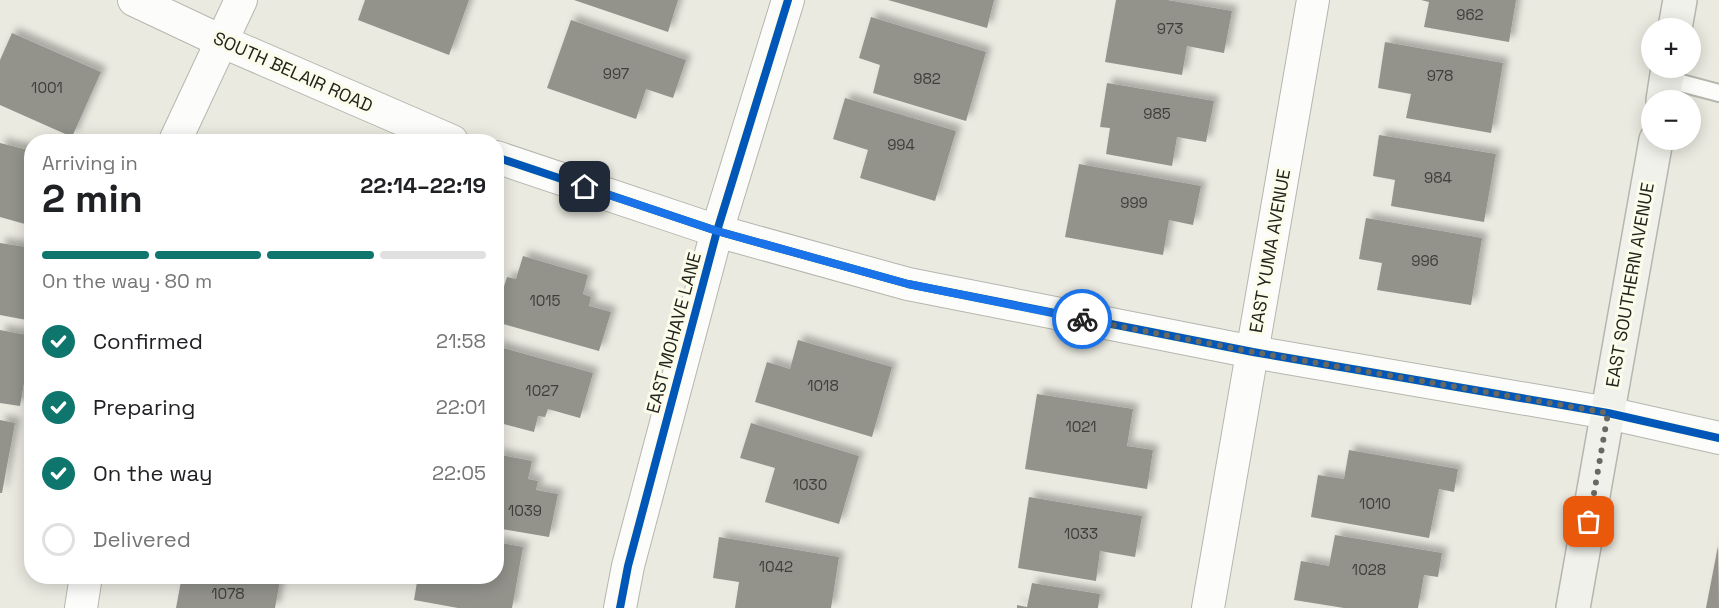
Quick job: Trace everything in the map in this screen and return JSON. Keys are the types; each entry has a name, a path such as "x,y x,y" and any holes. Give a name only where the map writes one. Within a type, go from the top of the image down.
{"main road":[{"path":"1677,18 1680,0"},
{"name":"EAST SOUTHERN AVENUE","path":"1573,608 1654,150"}],"street":[{"name":"SOUTH BELAIR ROAD","path":"134,0 221,41 436,134"},
{"path":"178,134 241,0"},
{"name":"EAST MOHAVE LANE","path":"620,608 628,566 717,231 788,0"},
{"name":"EAST YUMA AVENUE","path":"1208,608 1314,0"},
{"path":"504,160 717,231 908,284 1253,352 1608,413 1719,438"},
{"path":"81,608 85,584"}],"lane":[{"path":"1666,82 1719,93"}],"building":[{"path":"365,0 469,0 449,55 358,20"},
{"path":"574,0 678,0 668,32"},
{"path":"888,0 994,0 987,28"},
{"path":"1116,0 1167,0 1232,11 1224,53 1187,46 1182,75 1105,62"},
{"path":"1421,0 1516,0 1509,42 1424,27 1429,2"},
{"path":"871,17 986,52 966,121 873,93 880,65 859,58"},
{"path":"571,20 686,60 673,98 646,89 636,119 547,88"},
{"path":"12,33 101,72 73,134 65,134 0,105 0,60"},
{"path":"1385,42 1503,63 1491,133 1406,118 1411,94 1378,88"},
{"path":"1107,83 1214,101 1206,142 1177,137 1172,166 1106,154 1110,128 1100,127"},
{"path":"845,98 956,131 935,201 860,178 868,150 833,139"},
{"path":"1379,135 1496,154 1484,222 1391,206 1395,180 1373,176"},
{"path":"0,143 24,149 24,224 0,217"},
{"path":"1079,164 1201,186 1193,225 1169,220 1163,255 1065,237"},
{"path":"1366,218 1482,238 1471,305 1377,290 1382,263 1359,259"},
{"path":"0,243 24,247 24,320 0,315"},
{"path":"523,256 588,275 583,294 591,297 589,306 611,312 599,351 504,324 504,287 507,277 516,279"},
{"path":"0,330 24,334 24,383 20,406 0,403"},
{"path":"798,340 892,367 872,437 755,402 767,362 790,369"},
{"path":"504,348 593,373 580,418 548,409 545,417 538,416 534,432 504,424"},
{"path":"1037,394 1133,409 1127,446 1153,450 1147,489 1025,469"},
{"path":"0,420 15,423 2,493 0,493"},
{"path":"751,423 859,456 839,524 765,502 775,468 740,458"},
{"path":"1349,450 1458,469 1454,492 1439,489 1429,538 1311,517 1318,475 1344,479"},
{"path":"504,456 532,461 528,479 538,481 536,490 558,494 549,537 504,529"},
{"path":"1029,497 1142,516 1135,557 1100,551 1096,581 1018,568"},
{"path":"1335,535 1442,553 1438,577 1424,575 1418,608 1344,608 1294,600 1301,561 1329,566"},
{"path":"719,537 839,557 831,608 735,608 739,582 713,578"},
{"path":"504,543 523,547 512,608 458,608 414,600 417,584 504,584"},
{"path":"1718,546 1719,608 1706,608"},
{"path":"1032,583 1100,594 1098,608 1017,608 1017,605 1027,607"},
{"path":"180,584 279,584 275,608 176,608"}],"cycle path":[{"path":"620,608 628,566 717,231 788,0"},
{"path":"504,160 717,231 908,284 1253,352 1608,413 1719,438"}],"way so far":[{"path":"1082,319 1253,352 1608,413 1589,522"}],"route":[{"path":"585,187 717,231 908,284 1082,319"}]}
